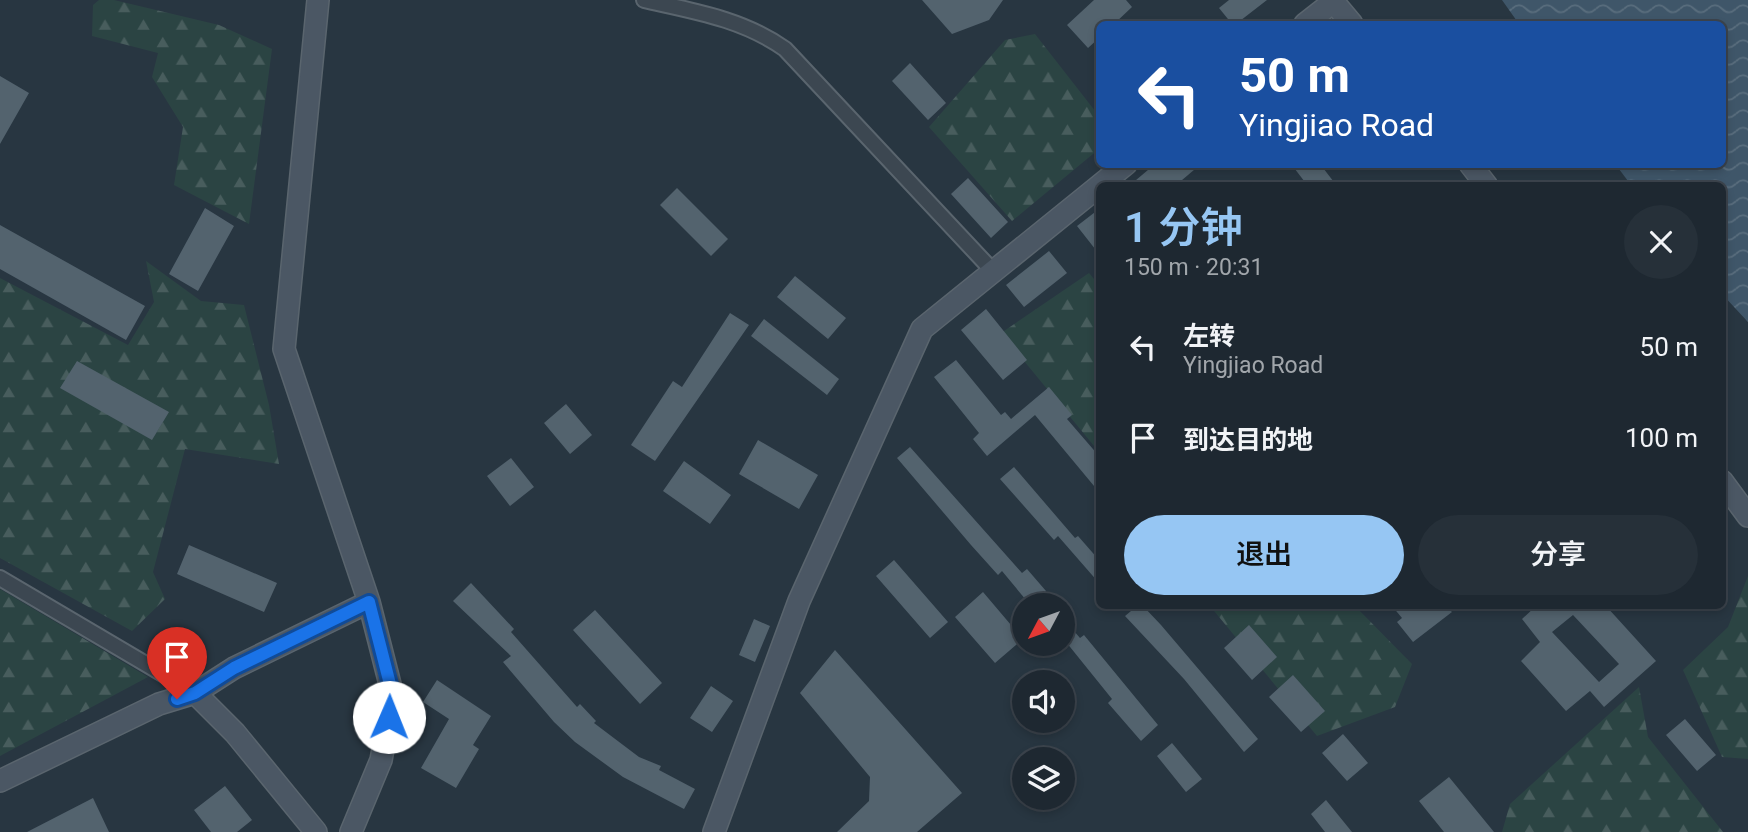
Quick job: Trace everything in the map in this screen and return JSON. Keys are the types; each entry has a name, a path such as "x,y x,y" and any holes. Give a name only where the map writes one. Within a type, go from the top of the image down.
{"main road":[{"path":"318,0 284,349 369,602 393,696 381,761 351,832"},
{"path":"1309,21 1333,1 1350,21"},
{"path":"1104,182 1121,168"},
{"path":"1473,168 1484,182"},
{"path":"713,832 799,601 922,329 1096,188"},
{"path":"1726,486 1748,516"},
{"path":"0,781 159,704 195,693 234,668 369,602"},
{"path":"195,693 235,733 316,832"}],"street":[{"path":"644,0 712,15 766,35 785,49 992,270"},
{"path":"0,578 195,693"}],"green space":[{"path":"99,0 114,0 219,25 272,49 249,224 174,185 183,127 152,77 158,53 92,36 93,5"},
{"path":"1035,34 1096,112 1096,151 1012,221 929,127 1005,40"},
{"path":"146,261 201,301 244,305 269,405 279,464 185,449 153,572 165,599 132,631 0,558 0,278 128,345 154,302"},
{"path":"1089,273 1096,281 1096,448 1001,333"},
{"path":"1748,576 1748,759 1722,757 1683,670 1728,627"},
{"path":"0,589 148,677 0,756"},
{"path":"1212,609 1358,609 1412,664 1395,707 1317,736"},
{"path":"1639,687 1648,737 1723,832 1502,832 1510,804"}],"water":[{"path":"1502,0 1748,0 1748,322 1726,298 1726,182 1629,182 1618,168 1726,168 1726,21 1517,21"}],"building":[{"path":"922,0 1003,0 989,20 952,34"},
{"path":"1094,0 1126,0 1132,7 1117,21 1096,21 1096,41 1088,48 1067,25"},
{"path":"1229,0 1267,0 1240,21 1230,21 1219,8"},
{"path":"910,63 946,103 928,120 892,81"},
{"path":"0,76 29,93 0,144"},
{"path":"1150,168 1196,168 1180,182 1134,182"},
{"path":"1294,168 1323,168 1334,182 1305,182"},
{"path":"968,178 1008,222 991,238 951,194"},
{"path":"677,188 728,239 711,256 660,205"},
{"path":"205,208 234,226 198,291 169,274"},
{"path":"1096,211 1096,250 1077,226"},
{"path":"0,225 145,306 126,340 0,269"},
{"path":"1049,251 1067,273 1024,307 1006,285"},
{"path":"795,276 846,318 828,339 777,297"},
{"path":"986,309 1027,360 1003,380 961,330"},
{"path":"730,313 749,325 655,461 631,445 673,381 682,387"},
{"path":"764,319 839,379 827,395 751,336"},
{"path":"956,360 1001,415 1005,412 1011,419 1049,387 1072,415 1067,419 1096,453 1096,488 1035,415 987,456 973,439 979,433 934,377"},
{"path":"77,361 169,412 152,440 60,388"},
{"path":"566,404 592,435 570,454 544,423"},
{"path":"758,440 818,475 799,509 739,474"},
{"path":"910,447 1022,573 1027,569 1046,591 1020,593 1002,571 998,575 897,458"},
{"path":"511,458 534,487 510,506 487,476"},
{"path":"684,461 731,495 710,524 663,491"},
{"path":"1014,467 1075,538 1078,536 1096,557 1096,580 1058,536 1054,540 1000,479"},
{"path":"189,545 277,583 264,612 177,574"},
{"path":"894,560 948,622 930,638 876,576"},
{"path":"471,583 514,629 511,632 577,707 580,704 596,721 594,723 639,757 661,766 659,770 695,789 684,809 623,777 575,742 554,722 503,662 511,656 453,601"},
{"path":"983,592 1012,626 1012,648 995,663 955,617"},
{"path":"1133,609 1146,609 1258,739 1244,752 1184,679 1125,616"},
{"path":"1394,609 1449,609 1452,612 1413,642 1397,622 1402,618"},
{"path":"1533,609 1609,609 1656,661 1604,707 1590,691 1566,711 1521,661 1540,642 1522,619","holes":["1573,615 1619,664 1599,682 1552,632"]},
{"path":"595,610 662,683 640,704 573,630"},
{"path":"754,619 770,626 755,662 739,655"},
{"path":"1249,625 1277,657 1252,680 1224,648"},
{"path":"1075,632 1080,638 1084,635 1158,725 1141,741 1108,703 1112,699 1075,653"},
{"path":"835,650 962,793 917,832 837,832 869,801 870,777 800,693"},
{"path":"1293,675 1325,711 1301,732 1269,697"},
{"path":"437,680 491,716 473,745 479,749 456,788 421,768 449,719 423,702"},
{"path":"711,686 733,701 712,732 690,718"},
{"path":"1685,719 1716,755 1697,771 1666,735"},
{"path":"1343,734 1368,763 1347,781 1322,753"},
{"path":"1172,743 1202,779 1186,792 1157,756"},
{"path":"1449,777 1494,832 1444,832 1419,801"},
{"path":"225,786 252,820 237,832 211,832 194,810"},
{"path":"93,798 109,832 27,832"},
{"path":"1326,800 1352,832 1325,832 1311,814"}],"route":[{"path":"177,699 195,693 234,668 369,602 393,696 389,717"}]}
